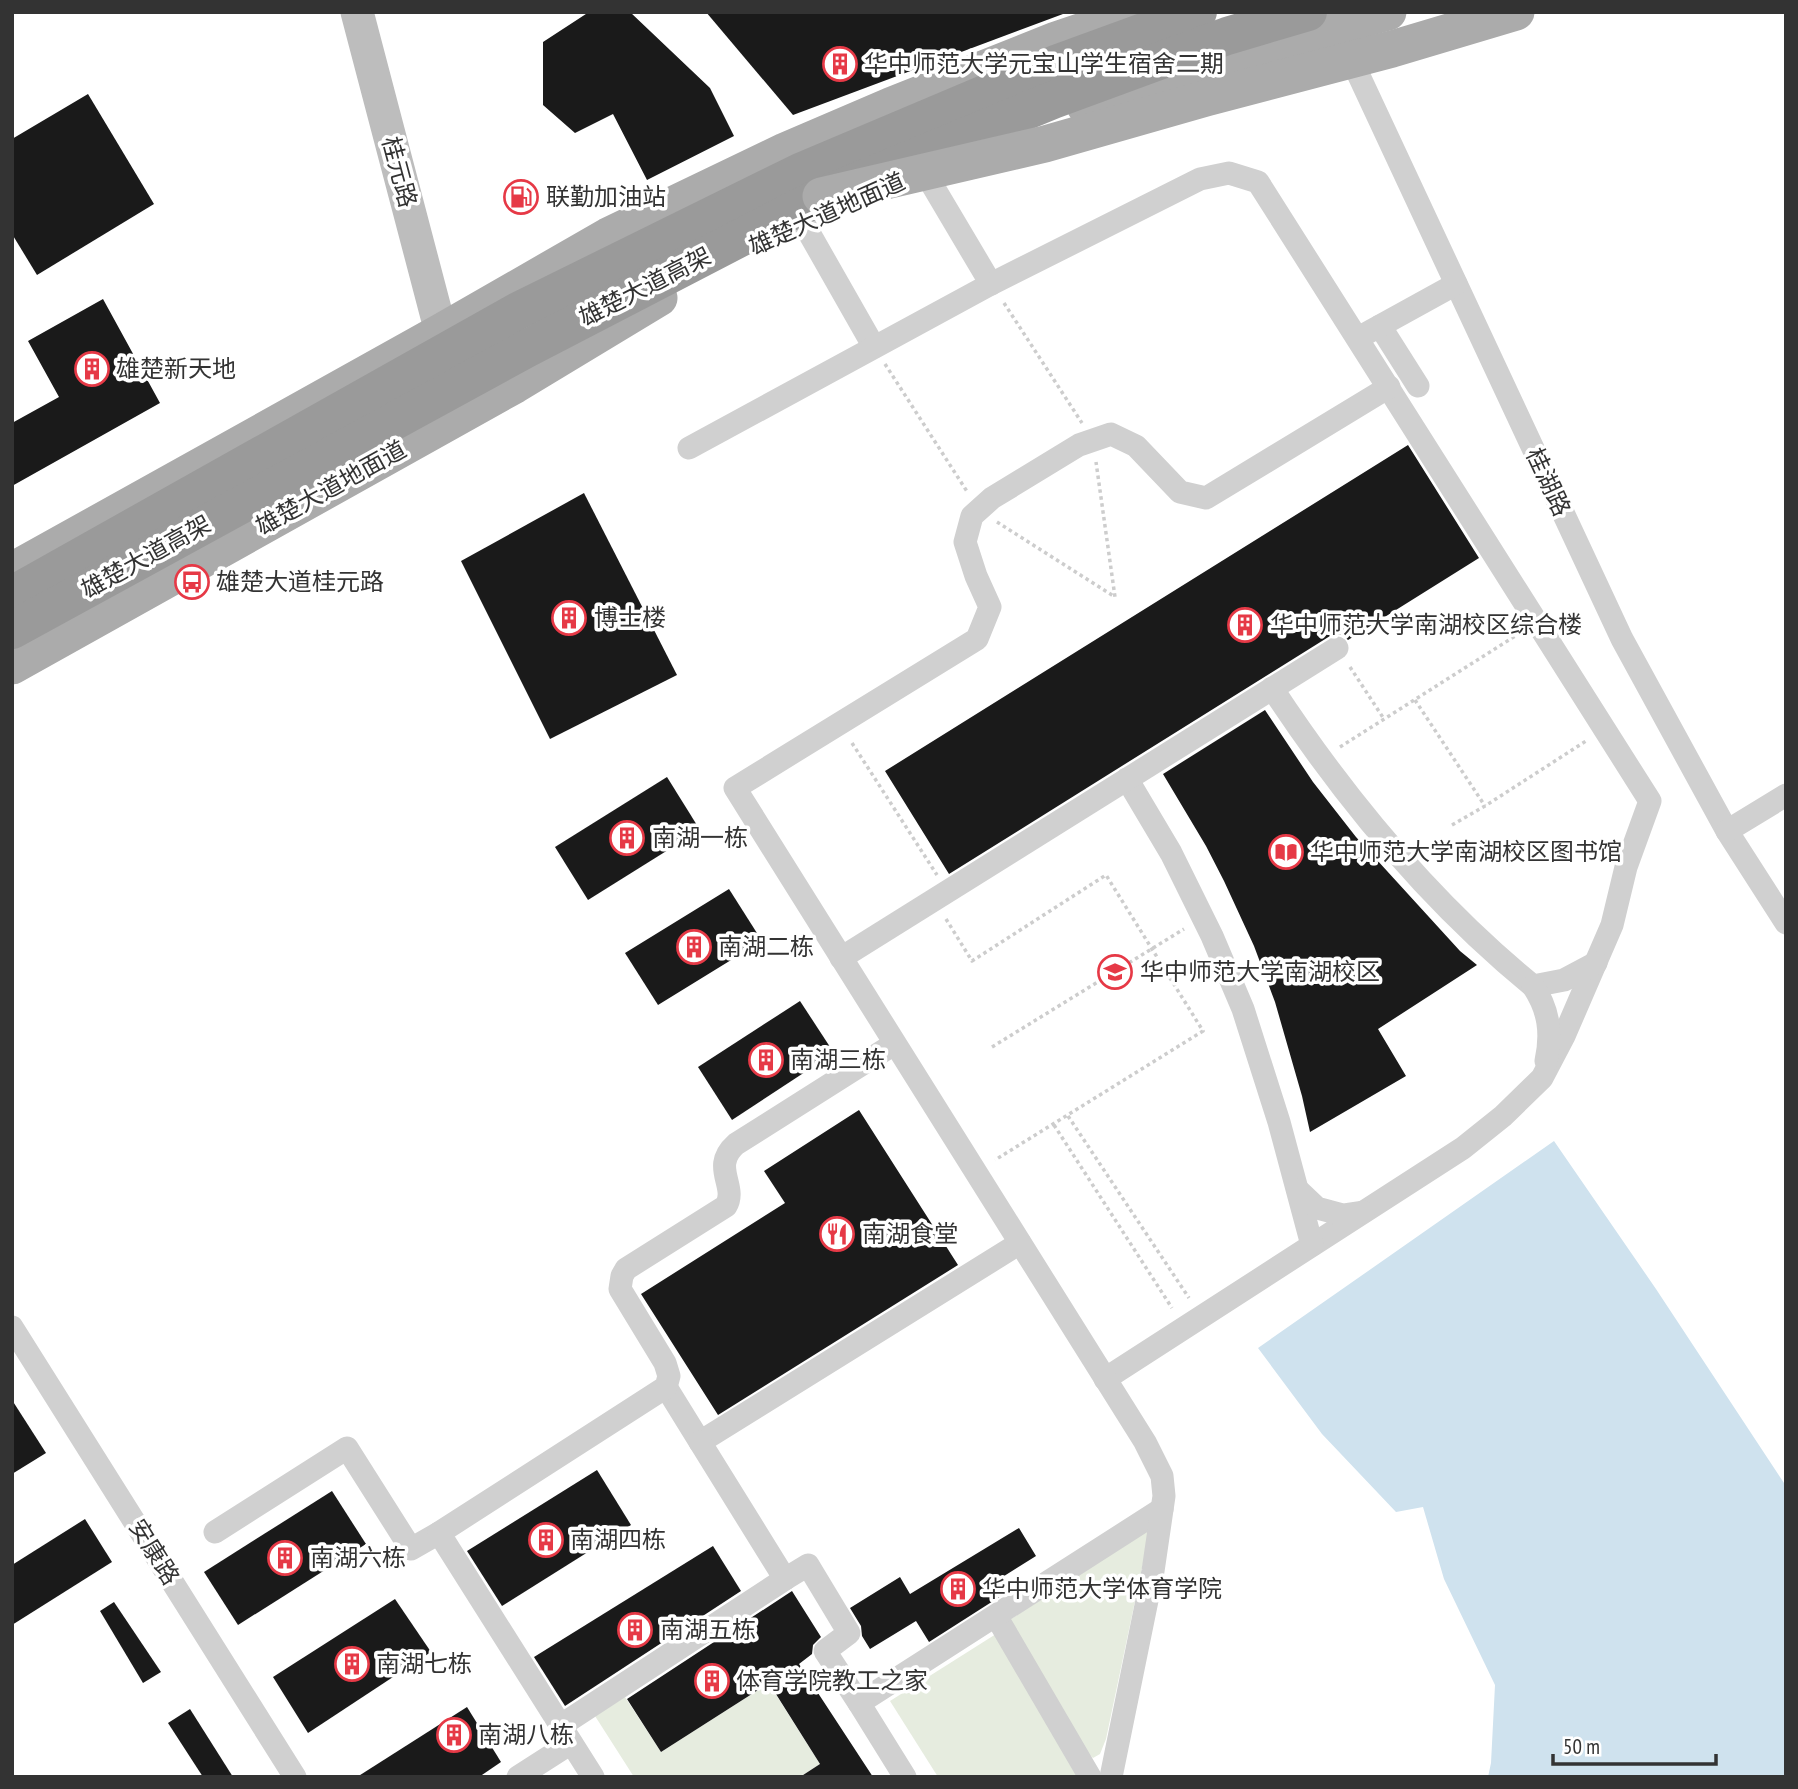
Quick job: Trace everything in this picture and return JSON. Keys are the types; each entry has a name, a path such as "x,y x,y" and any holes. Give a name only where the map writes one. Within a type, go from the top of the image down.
{"highway":[{"name":"雄楚大道高架","path":"12,595 518,311 800,172 1058,63 1198,12"},
{"name":"雄楚大道高架","path":"12,630 526,349 812,210 1053,100 1227,36 1322,20"}],"main road":[{"path":"12,571 608,236 785,151 890,106 1056,40 1139,12"},
{"name":"雄楚大道地面道","path":"12,666 515,385 812,210 880,188 1084,107 1322,20 1388,12"},
{"path":"812,210 1516,12"}],"street":[{"name":"桂元路","path":"357,12 441,332"},
{"name":"桂湖路","path":"1322,20 1456,284 1622,639 1727,831 1786,923"},
{"path":"924,171 991,284"},
{"path":"689,448 991,284 1200,179 1229,173 1258,182 1650,801 1626,867 1612,925 1564,1036 1542,1078 1503,1116 1463,1148 1105,1379"},
{"path":"812,210 874,347"},
{"path":"1358,338 1456,284"},
{"path":"1380,326 1418,386"},
{"path":"1111,1777 1153,1571 1164,1496 1163,1476 1144,1441 735,788 785,769 840,723 977,639 989,607 965,541 972,516 992,498 1079,445 1111,435 1136,446 1180,492 1206,498 1388,387"},
{"path":"841,958 1337,648"},
{"path":"1272,688 1321,760 1366,819 1423,884 1494,954 1533,986 1544,1003 1550,1043 1542,1078"},
{"path":"1127,779 1171,852 1212,936 1243,1009 1279,1122 1312,1245"},
{"path":"1727,831 1786,795"},
{"path":"1533,986 1564,980 1596,964"},
{"path":"215,1532 347,1448 411,1549 439,1534 666,1387 670,1376 665,1363 620,1289 626,1269 726,1206 730,1194 724,1172 725,1164 727,1155 736,1144 894,1044"},
{"path":"1298,1190 1317,1208 1343,1215 1363,1212"},
{"path":"701,1442 1020,1243"},
{"name":"安康路","path":"12,1327 295,1777"},
{"path":"666,1387 785,1579"},
{"path":"859,1703 1162,1509"},
{"path":"439,1534 593,1777"},
{"path":"518,1777 565,1735 808,1565 849,1633 825,1651 905,1777"},
{"path":"996,1616 1090,1777"}],"path":[{"path":"874,347 979,511 1115,597 1093,440 991,284"},
{"path":"1321,760 1537,622"},
{"path":"1337,648 1384,719"},
{"path":"1415,700 1485,806"},
{"path":"840,723 940,896 972,961 1106,875 1203,1031 975,1172"},
{"path":"1452,825 1604,729"},
{"path":"992,1047 1203,917"},
{"path":"1068,1116 1193,1322"},
{"path":"1054,1125 1193,1322"}],"shaded area":[{"path":"1147,1531 1147,1544 1106,1739 1100,1754 1093,1758 1085,1751 1010,1626 1011,1619"},
{"path":"996,1634 1080,1777 938,1777 890,1701"},
{"path":"799,1664 802,1670 773,1690 820,1764 800,1777 634,1777 595,1716 625,1697 661,1752"}],"water":[{"path":"1554,1141 1786,1486 1786,1777 1488,1777 1495,1685 1444,1579 1423,1507 1396,1512 1322,1434 1258,1348"}],"building":[{"path":"589,12 630,12 710,88 734,136 647,180 613,114 575,133 543,105 543,42"},
{"name":"华中师范大学元宝山学生宿舍二期","path":"706,12 1063,12 1063,14 793,115"},
{"path":"88,94 154,204 37,275 12,234 12,139"},
{"name":"雄楚新天地","path":"103,299 160,403 12,486 12,423 59,397 28,341"},
{"name":"华中师范大学南湖校区综合楼","path":"1408,445 1479,558 1348,640 1343,635 1330,636 949,874 885,771"},
{"name":"博士楼","path":"584,493 677,675 550,739 461,561"},
{"path":"1265,710 1313,782 1356,837 1460,951 1477,965 1378,1029 1406,1076 1310,1132 1275,1002 1254,946 1206,846 1163,774"},
{"name":"南湖一栋","path":"667,777 700,830 588,900 555,847"},
{"name":"南湖二栋","path":"729,889 762,941 658,1005 625,953"},
{"name":"南湖三栋","path":"800,1001 834,1053 732,1120 698,1067"},
{"name":"南湖食堂","path":"859,1110 958,1265 718,1415 641,1294 785,1203 764,1171"},
{"path":"12,1400 46,1453 12,1474"},
{"name":"南湖四栋","path":"597,1470 631,1525 502,1606 467,1551"},
{"name":"南湖六栋","path":"332,1491 366,1544 238,1625 204,1572"},
{"path":"85,1519 112,1562 12,1625 12,1565"},
{"name":"华中师范大学体育学院","path":"1019,1528 1036,1556 993,1583 1001,1596 929,1642 916,1621 870,1649 850,1608 900,1577 910,1594"},
{"name":"南湖五栋","path":"713,1546 741,1591 565,1706 534,1657"},
{"name":"体育学院教工之家","path":"792,1591 821,1637 813,1645 812,1654 799,1664 873,1777 800,1777 820,1764 769,1683 661,1752 627,1699"},
{"name":"南湖七栋","path":"395,1599 431,1652 308,1733 273,1677"},
{"path":"114,1602 161,1672 143,1683 100,1611"},
{"name":"南湖八栋","path":"467,1707 501,1762 479,1777 357,1777"},
{"path":"190,1709 233,1777 203,1777 168,1723"}],"place":[{"name":"华中师范大学元宝山学生宿舍二期","path":"840,64"},
{"name":"联勤加油站","path":"521,197"},
{"name":"雄楚新天地","path":"92,369"},
{"name":"雄楚大道桂元路","path":"192,582"},
{"name":"博士楼","path":"569,618"},
{"name":"华中师范大学南湖校区综合楼","path":"1245,625"},
{"name":"南湖一栋","path":"627,838"},
{"name":"华中师范大学南湖校区图书馆","path":"1286,852"},
{"name":"南湖二栋","path":"694,947"},
{"name":"华中师范大学南湖校区","path":"1115,972"},
{"name":"南湖三栋","path":"766,1060"},
{"name":"南湖食堂","path":"837,1234"},
{"name":"南湖四栋","path":"546,1540"},
{"name":"南湖六栋","path":"285,1558"},
{"name":"华中师范大学体育学院","path":"958,1589"},
{"name":"南湖五栋","path":"635,1630"},
{"name":"南湖七栋","path":"352,1664"},
{"name":"体育学院教工之家","path":"712,1681"},
{"name":"南湖八栋","path":"454,1735"}]}
